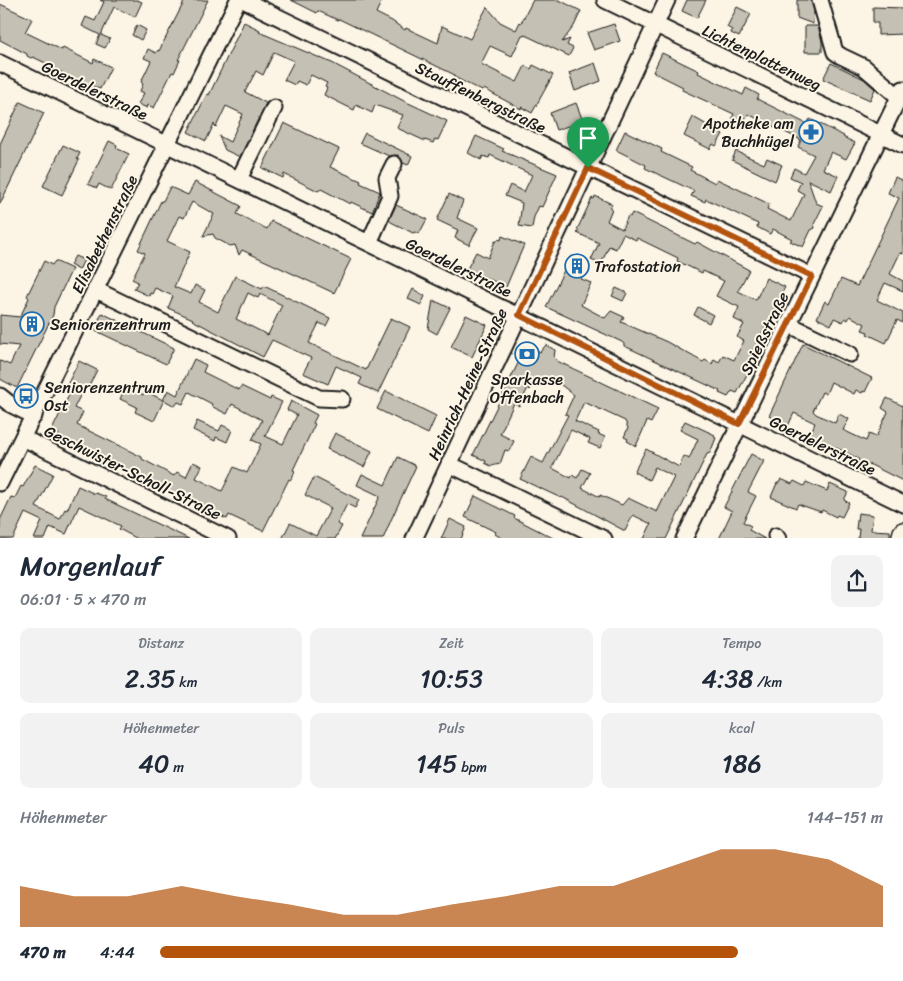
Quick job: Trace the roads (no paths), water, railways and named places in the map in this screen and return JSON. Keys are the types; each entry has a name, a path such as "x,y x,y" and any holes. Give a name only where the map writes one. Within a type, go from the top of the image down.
{"main road":[{"path":"900,538 903,532"}],"street":[{"name":"Elisabethenstraße","path":"0,483 238,0"},
{"name":"Stauffenbergstraße","path":"243,0 812,276"},
{"name":"Lichtenplattenweg","path":"605,0 903,145"},
{"name":"Heinrich-Heine-Straße","path":"414,538 667,0"},
{"path":"820,0 835,52 864,67 901,93"},
{"name":"Goerdelerstraße","path":"0,63 903,504"},
{"name":"Spießstraße","path":"684,538 901,93"},
{"path":"239,179 274,108"},
{"path":"369,242 390,196 388,178 394,164"},
{"path":"96,290 319,398 342,399"},
{"path":"788,324 850,354"},
{"path":"0,396 10,404 34,416"},
{"name":"Geschwister-Scholl-Straße","path":"23,438 228,538"},
{"path":"449,464 604,538"}],"place":[{"name":"Apotheke am Buchhügel","path":"811,132"},
{"name":"Trafostation","path":"577,266"},
{"name":"Seniorenzentrum","path":"32,324"},
{"name":"Sparkasse Offenbach","path":"527,354"},
{"name":"Seniorenzentrum Ost","path":"26,396"}]}
